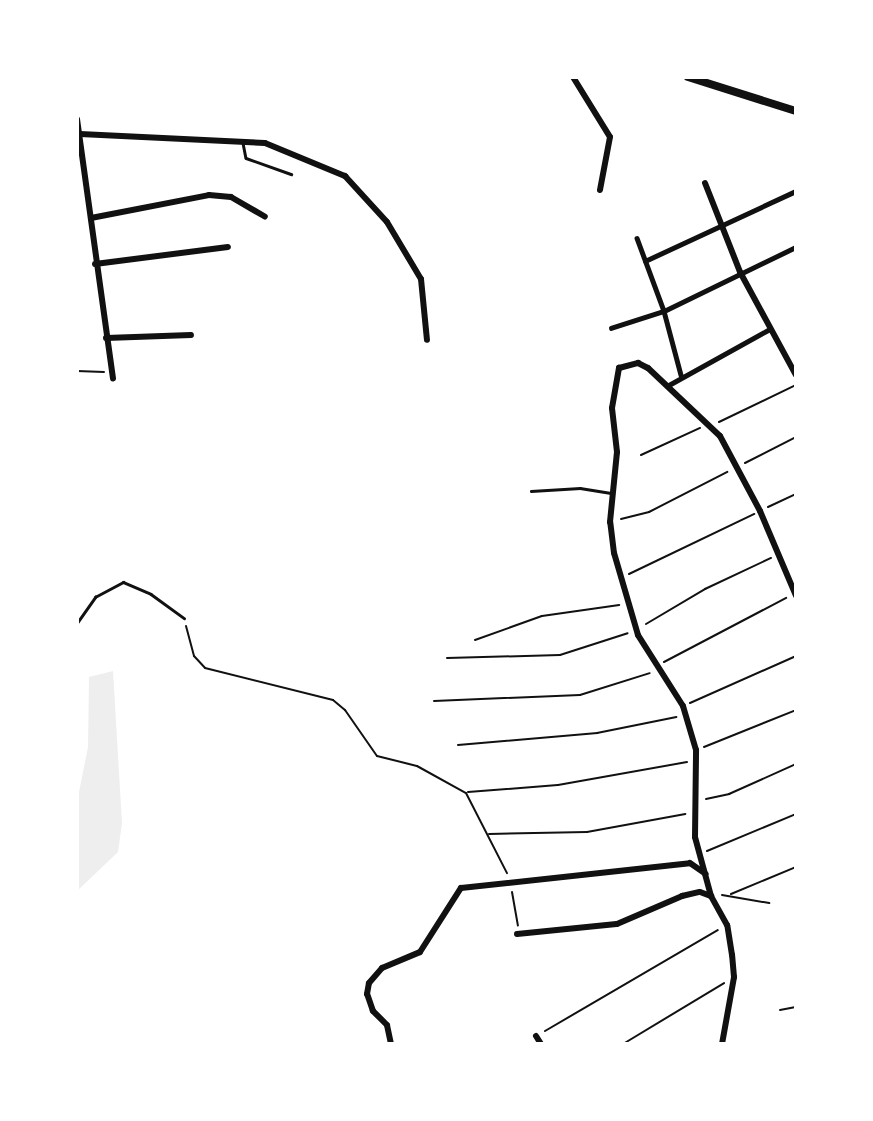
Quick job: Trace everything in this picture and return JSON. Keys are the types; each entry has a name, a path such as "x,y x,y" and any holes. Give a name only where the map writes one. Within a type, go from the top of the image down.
{"street":[{"path":"573,77 610,137 600,190"},
{"path":"688,77 796,111"},
{"path":"77,119 113,379"},
{"path":"80,134 244,140 288,149 345,176 387,222 421,279 427,340"},
{"path":"705,183 720,228 740,272 768,330 796,375"},
{"path":"645,261 796,191"},
{"path":"91,218 209,195 231,197 265,217"},
{"path":"637,238 664,311 681,375"},
{"path":"95,264 228,247"},
{"path":"611,328 664,311 796,247"},
{"path":"667,386 681,375 768,330"},
{"path":"106,338 191,335"},
{"path":"722,1044 734,977 727,925 710,896 693,813 699,761 683,706 636,630 627,604 610,522 614,494 614,377 619,368 629,363 648,368 711,425 738,466 795,595"},
{"path":"391,1044 387,1024 373,1011 367,993 369,983 382,968 420,952 461,888 510,880 690,863 707,876"},
{"path":"517,934 617,924 682,896 700,892 710,896"},
{"path":"536,1037 541,1044"}],"lane":[{"path":"244,140 246,158 291,174"},
{"path":"531,491 580,488 614,494"},
{"path":"77,623 95,597 123,582 151,594 184,618"}],"path":[{"path":"77,371 112,370"},
{"path":"641,455 796,385"},
{"path":"610,522 649,512 796,436"},
{"path":"622,578 796,494"},
{"path":"447,658 560,655 636,630 705,589 778,554"},
{"path":"434,701 580,695 659,668 795,595"},
{"path":"475,640 542,616 627,604"},
{"path":"184,618 194,656 205,668 333,701 345,710 377,756 417,766 466,793 510,880 517,934"},
{"path":"683,706 796,656"},
{"path":"696,750 796,710"},
{"path":"458,745 597,733 686,714"},
{"path":"466,793 558,785 699,761"},
{"path":"695,801 729,794 796,764"},
{"path":"489,834 587,832 693,813"},
{"path":"700,855 796,814"},
{"path":"710,896 730,894 796,867"},
{"path":"730,894 769,903"},
{"path":"536,1037 727,925"},
{"path":"623,1044 734,977"},
{"path":"779,1010 796,1007"}],"shaded area":[{"path":"113,671 122,823 118,852 77,891 77,802 88,747 89,677"}]}
